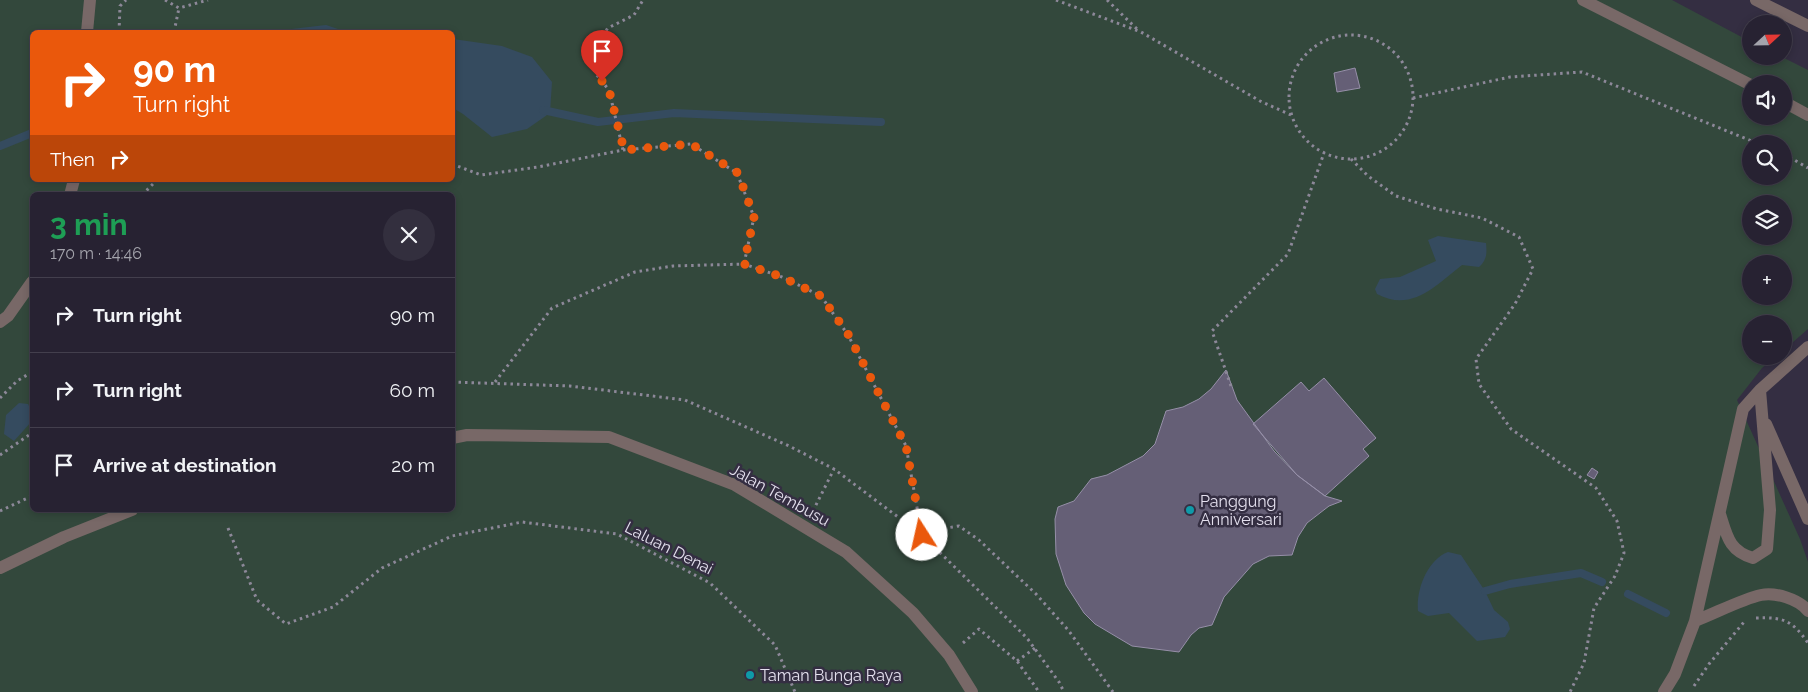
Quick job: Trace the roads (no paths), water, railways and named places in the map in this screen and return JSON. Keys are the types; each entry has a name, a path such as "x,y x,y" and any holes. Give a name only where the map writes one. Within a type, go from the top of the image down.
{"street":[{"path":"87,30 90,0"},
{"path":"1583,0 1742,80"},
{"path":"1756,0 1808,26"},
{"path":"1792,106 1808,115"},
{"path":"0,322 8,316 30,285"},
{"path":"1664,692 1675,674 1695,621 1743,409 1760,390 1808,348"},
{"path":"1720,513 1729,542 1742,555 1754,558 1767,549 1770,510 1760,390"},
{"path":"1762,414 1808,519"},
{"name":"Jalan Tembusu","path":"455,437 466,435 609,437 735,485 805,526 853,558 914,613 949,655 972,692"},
{"path":"0,568 64,537 127,512"},
{"path":"1695,621 1761,595 1775,595 1792,600 1808,611"}],"water":[{"path":"326,25 341,30 283,30"},
{"path":"455,39 502,46 532,57 552,82 550,113 527,129 492,137 455,109"},
{"path":"1438,236 1486,243 1484,262 1479,267 1462,265 1433,288 1412,298 1390,299 1377,294 1375,289 1380,279 1400,277 1436,261 1428,240"},
{"path":"19,403 28,404 30,408 30,423 14,441 4,434 6,415"},
{"path":"1448,552 1461,555 1485,591 1494,610 1508,622 1510,629 1505,637 1477,641 1449,613 1428,616 1418,611 1419,594 1424,577 1434,562"}],"waterway":[{"path":"543,110 598,122 674,113 881,122"},
{"path":"0,146 30,134"},
{"path":"1485,591 1510,584 1581,573 1602,582"},
{"path":"1628,594 1666,613"}],"place":[{"name":"Panggung Anniversari","path":"1190,510"},
{"name":"Taman Bunga Raya","path":"750,675"}]}
